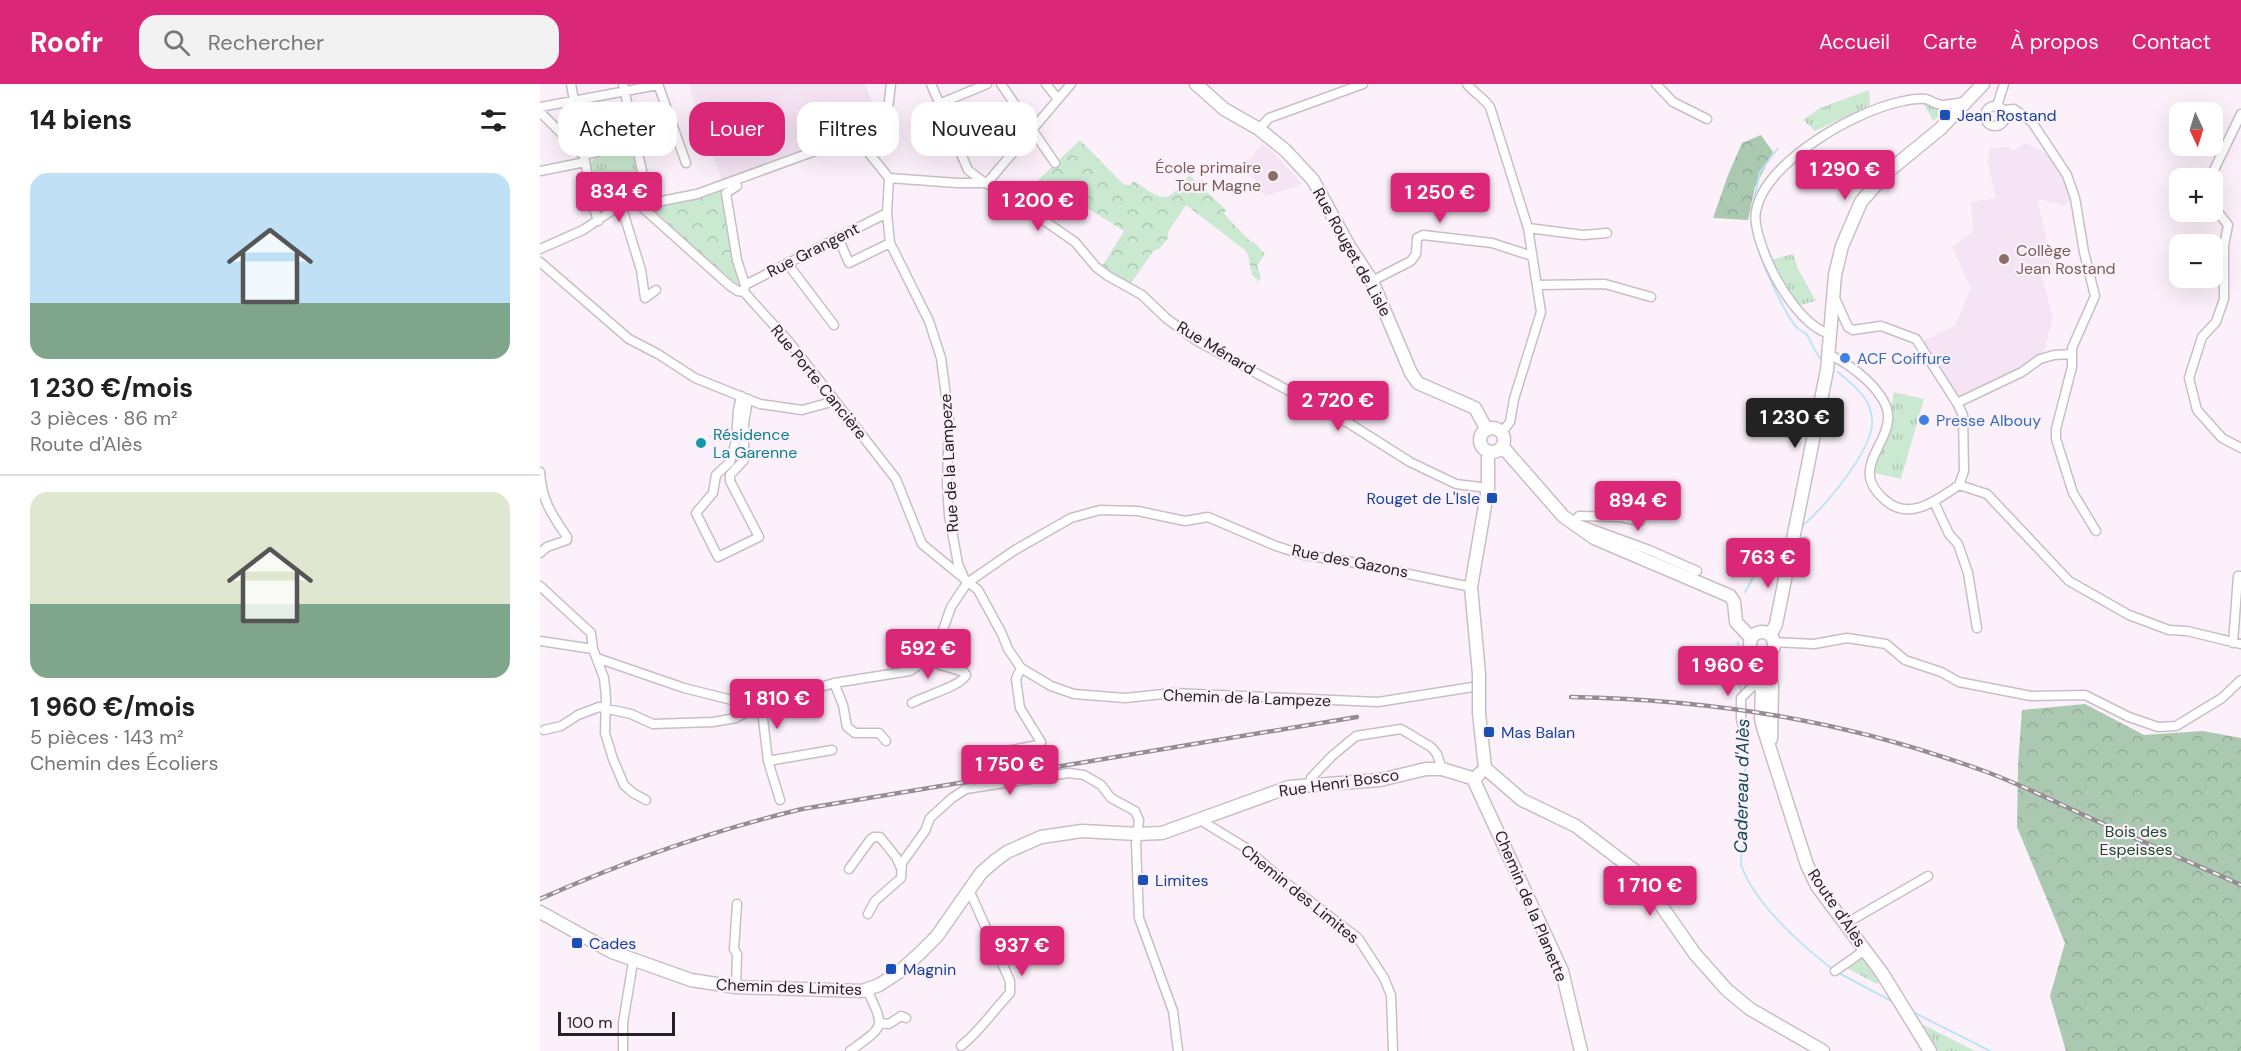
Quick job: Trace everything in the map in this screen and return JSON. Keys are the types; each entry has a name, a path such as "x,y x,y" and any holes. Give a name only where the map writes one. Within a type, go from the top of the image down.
{"street":[{"path":"571,84 598,221"},
{"path":"889,102 891,84"},
{"name":"Rue Ménard","path":"931,84 938,102"},
{"path":"944,102 987,84"},
{"path":"1001,84 1013,102"},
{"path":"1046,84 1058,99"},
{"path":"1037,124 1071,84"},
{"name":"Rue Rouget de Lisle","path":"1197,84 1224,109 1259,129 1285,150 1313,180 1349,246 1372,281 1411,373 1418,383 1474,408 1487,430"},
{"path":"1259,129 1269,118 1363,84"},
{"path":"1467,84 1474,94 1487,102 1490,107 1528,228 1541,312 1514,399 1510,422 1502,433"},
{"path":"1656,84 1673,102 1707,119"},
{"name":"Route d'Alès","path":"1771,752 1772,686 1768,667 1825,378 1835,275 1842,246 1861,202 1885,174 1940,129 1983,84"},
{"path":"2004,84 2000,108 2014,109 2032,122 2067,175 2075,198 2084,252 2095,296 2072,348 2072,367 2056,429 2056,439 2073,493 2096,531"},
{"path":"540,107 624,88 658,85 686,163"},
{"path":"1830,334 1819,330 1785,296 1762,248 1755,213 1765,186 1783,165 1822,136 1876,110 1899,102 1924,99 1941,105 1969,100"},
{"path":"540,112 584,159"},
{"path":"2215,168 2241,114"},
{"path":"1037,137 1055,163"},
{"path":"540,171 594,156"},
{"path":"639,156 647,194 641,205"},
{"path":"871,156 889,178 967,183 986,183 1009,156"},
{"name":"Rue Ménard","path":"962,156 968,170 967,183"},
{"path":"540,249 584,230 628,199 641,205 697,194 800,157"},
{"path":"744,289 726,193 728,189 800,157"},
{"name":"Rue Ménard","path":"968,170 986,183 1000,189 1075,242 1096,267 1143,295 1166,318 1197,341 1350,424 1410,462 1456,484 1488,488"},
{"name":"Rue de la Lampeze","path":"889,178 887,213 890,243 930,321 941,358 949,419 947,484 949,515 958,564 967,583"},
{"path":"621,204 641,270 645,298 656,290"},
{"name":"Rue Porte Cancière","path":"641,205 730,286 738,291 744,289 790,343 896,479 922,544 967,583"},
{"name":"Rue Grangent","path":"744,289 787,263 887,213"},
{"path":"2223,219 2228,225 2224,246 2224,299 2216,322 2202,337 2188,378 2197,410 2222,438 2241,448"},
{"path":"1528,228 1583,235 1607,233"},
{"path":"1372,281 1411,261 1416,254 1418,238 1423,235 1492,243 1532,256"},
{"path":"838,237 849,263 890,243"},
{"path":"540,262 629,339 695,378 760,404 802,410 836,401"},
{"path":"787,263 834,325"},
{"path":"1537,285 1605,284 1651,297"},
{"path":"1829,355 1837,358 1871,383 1882,399 1889,419 1870,472 1872,486 1890,505 1901,509 1923,508 1959,485 1964,471 1962,415 1957,403 1916,339 1881,326 1853,330 1848,327 1833,294"},
{"path":"1957,403 2022,372 2040,359 2072,354"},
{"path":"744,397 744,460 730,476 730,481 759,537 718,556 696,513 713,493 716,476 730,462 736,441 738,410 744,397"},
{"path":"1496,429 1502,433 1504,439 1502,446 1496,451 1488,451 1483,447 1482,434 1487,430 1496,429"},
{"path":"1502,446 1568,519 1593,538 1726,594 1734,602 1736,622 1762,656 1772,644"},
{"path":"1488,451 1488,488 1471,586 1485,768 1522,800 1576,826 1639,874 1695,954 1727,990 1750,1010 1823,1051"},
{"path":"540,472 542,492 549,510 567,537 563,542 542,547"},
{"path":"1959,485 1987,494 2069,581 2129,615 2169,630 2187,631 2237,644 2238,576 2241,576"},
{"path":"1934,502 1949,534 1958,544 1968,573 1977,628"},
{"name":"Rue des Gazons","path":"967,583 1015,550 1071,518 1100,510 1138,511 1185,521 1208,517 1276,546 1304,555 1471,586"},
{"path":"1568,519 1579,516 1620,517 1640,522"},
{"path":"1568,519 1697,571"},
{"path":"1789,556 1805,542"},
{"path":"597,658 684,688 732,700 758,702 787,697 834,683 910,671 929,658 936,650 951,607 967,583 978,591 1008,649 1021,668 1016,679 1020,708 1041,742 1038,745 1006,751 977,768 979,785"},
{"path":"540,586 591,633 593,649 604,678 605,733 616,768 624,785 646,800"},
{"path":"1752,644 1760,632 1772,644 1814,644 1847,638 1886,644 1905,660 1941,672 1959,682 2031,696 2085,695 2129,717 2158,727 2176,726 2222,698 2241,680"},
{"path":"540,641 593,649"},
{"name":"Route d'Alès","path":"1752,644 1762,704 1761,718 1807,865 1817,886 1894,992 1930,1051"},
{"path":"912,703 957,684 966,675 964,672 940,665 929,658"},
{"name":"Chemin de la Lampeze","path":"1021,668 1051,686 1074,694 1125,698 1173,693 1378,702 1479,680"},
{"path":"1743,728 1741,698 1759,680"},
{"path":"834,683 843,705 847,727 855,733 879,733 886,741"},
{"path":"544,730 561,726 578,715 598,707 631,714 653,724 713,722 736,718 758,702"},
{"path":"758,702 768,761 780,800"},
{"path":"1311,785 1311,778 1356,736 1401,729 1431,747 1437,754 1442,769"},
{"path":"768,761 832,750"},
{"path":"1475,779 1485,768"},
{"name":"Rue Henri Bosco","path":"1137,834 1162,833 1289,787 1380,780 1426,769 1442,769 1475,779"},
{"path":"901,868 925,831 930,818 966,789 979,785 1069,773 1084,775 1101,784 1111,798 1135,811 1139,820 1137,834 1139,918 1173,1011 1178,1051"},
{"name":"Chemin de la Planette","path":"1475,779 1562,971 1581,1051"},
{"name":"Chemin des Limites","path":"1203,819 1205,823 1246,848 1281,879 1358,938 1384,978 1391,995 1393,1051"},
{"name":"Chemin des Limites","path":"540,912 633,962 691,980 736,987 867,990 899,972 920,954 937,936 981,873 1007,852 1041,837 1082,831 1137,834"},
{"path":"849,869 874,837 879,837 896,857 901,868 901,878 875,901 868,914"},
{"path":"1845,924 1928,876"},
{"path":"961,1046 978,1034 990,1014 1010,993 1010,981 969,890"},
{"name":"Chemin des Limites","path":"540,901 568,928"},
{"path":"736,987 737,954 734,949 737,904"},
{"path":"1835,971 1865,950"},
{"path":"623,1051 623,1023 633,962"},
{"path":"850,1051 874,1034 880,1023 880,1017 867,990"},
{"path":"880,1023 889,1024 901,1016 906,1018"}],"shaded area":[{"path":"689,84 865,84 872,102 797,102 797,153 723,182 712,156 785,156 785,102 694,102"},
{"name":"Collège Jean Rostand","path":"2026,143 2046,153 2062,176 2071,199 2065,206 2039,199 2038,202 2054,270 2041,275 2053,317 2044,351 2021,367 1958,397 1923,341 1955,326 1971,288 1952,247 1973,232 1971,202 1996,198 1988,163 1990,148 2008,147 2012,151"},
{"name":"École primaire Tour Magne","path":"1262,144 1274,153 1302,184 1266,196 1254,185 1257,182 1243,169 1219,170 1219,166 1238,164 1250,159"}],"green space":[{"path":"1869,90 1870,105 1815,131 1803,120 1820,108"},
{"path":"1922,101 1950,106 1933,121"},
{"path":"1761,135 1773,152 1755,187 1748,220 1713,218 1742,143"},
{"path":"1080,140 1122,183 1129,186 1134,181 1159,196 1170,196 1189,175 1226,210 1224,213 1226,216 1265,254 1257,266 1261,277 1257,284 1245,250 1186,205 1168,232 1168,238 1159,249 1154,250 1129,286 1101,268 1124,231 1062,192 1056,196 1036,182"},
{"path":"635,156 642,190 597,203 588,166 595,158"},
{"path":"722,189 732,258 738,285 652,208"},
{"path":"1793,254 1799,271 1816,301 1796,306 1778,279 1771,260"},
{"path":"1894,392 1924,399 1901,479 1870,472 1889,419"},
{"name":"Bois des Espeisses","path":"2085,704 2144,735 2203,731 2241,738 2241,1051 2066,1051 2050,996 2065,943 2017,827 2018,764 2022,710"},
{"path":"1863,957 1880,981 1877,984 1845,967"},
{"path":"1922,1024 1975,1051 1938,1051 1922,1029"}],"waterway":[{"name":"Cadereau d'Alès","path":"1752,210 1760,172 1778,148"},
{"name":"Cadereau d'Alès","path":"1757,242 1768,274 1786,312 1798,329 1808,336 1823,361"},
{"name":"Cadereau d'Alès","path":"1801,527 1844,480 1863,450 1872,425 1868,404 1854,386 1838,372"},
{"name":"Cadereau d'Alès","path":"1745,592 1761,564 1788,538"},
{"name":"Cadereau d'Alès","path":"1738,642 1741,696"},
{"name":"Cadereau d'Alès","path":"1743,731 1746,751 1741,865 1756,894 1779,922 1832,969"},
{"name":"Cadereau d'Alès","path":"1837,972 1895,1003"},
{"name":"Cadereau d'Alès","path":"1911,1011 1990,1051"}],"railway":[{"path":"1571,697 1625,699 1730,709 1832,726 1882,739 1997,776 2241,885"},
{"path":"540,899 669,848 802,809 1357,717"}],"place":[{"name":"Jean Rostand","path":"1945,115"},
{"name":"École primaire Tour Magne","path":"1273,176"},
{"name":"Collège Jean Rostand","path":"2004,259"},
{"name":"ACF Coiffure","path":"1845,358"},
{"name":"Presse Albouy","path":"1924,420"},
{"name":"Résidence La Garenne","path":"701,443"},
{"name":"Rouget de L'Isle","path":"1492,498"},
{"name":"Mas Balan","path":"1489,732"},
{"name":"Limites","path":"1143,880"},
{"name":"Cades","path":"577,943"},
{"name":"Magnin","path":"891,969"}]}
